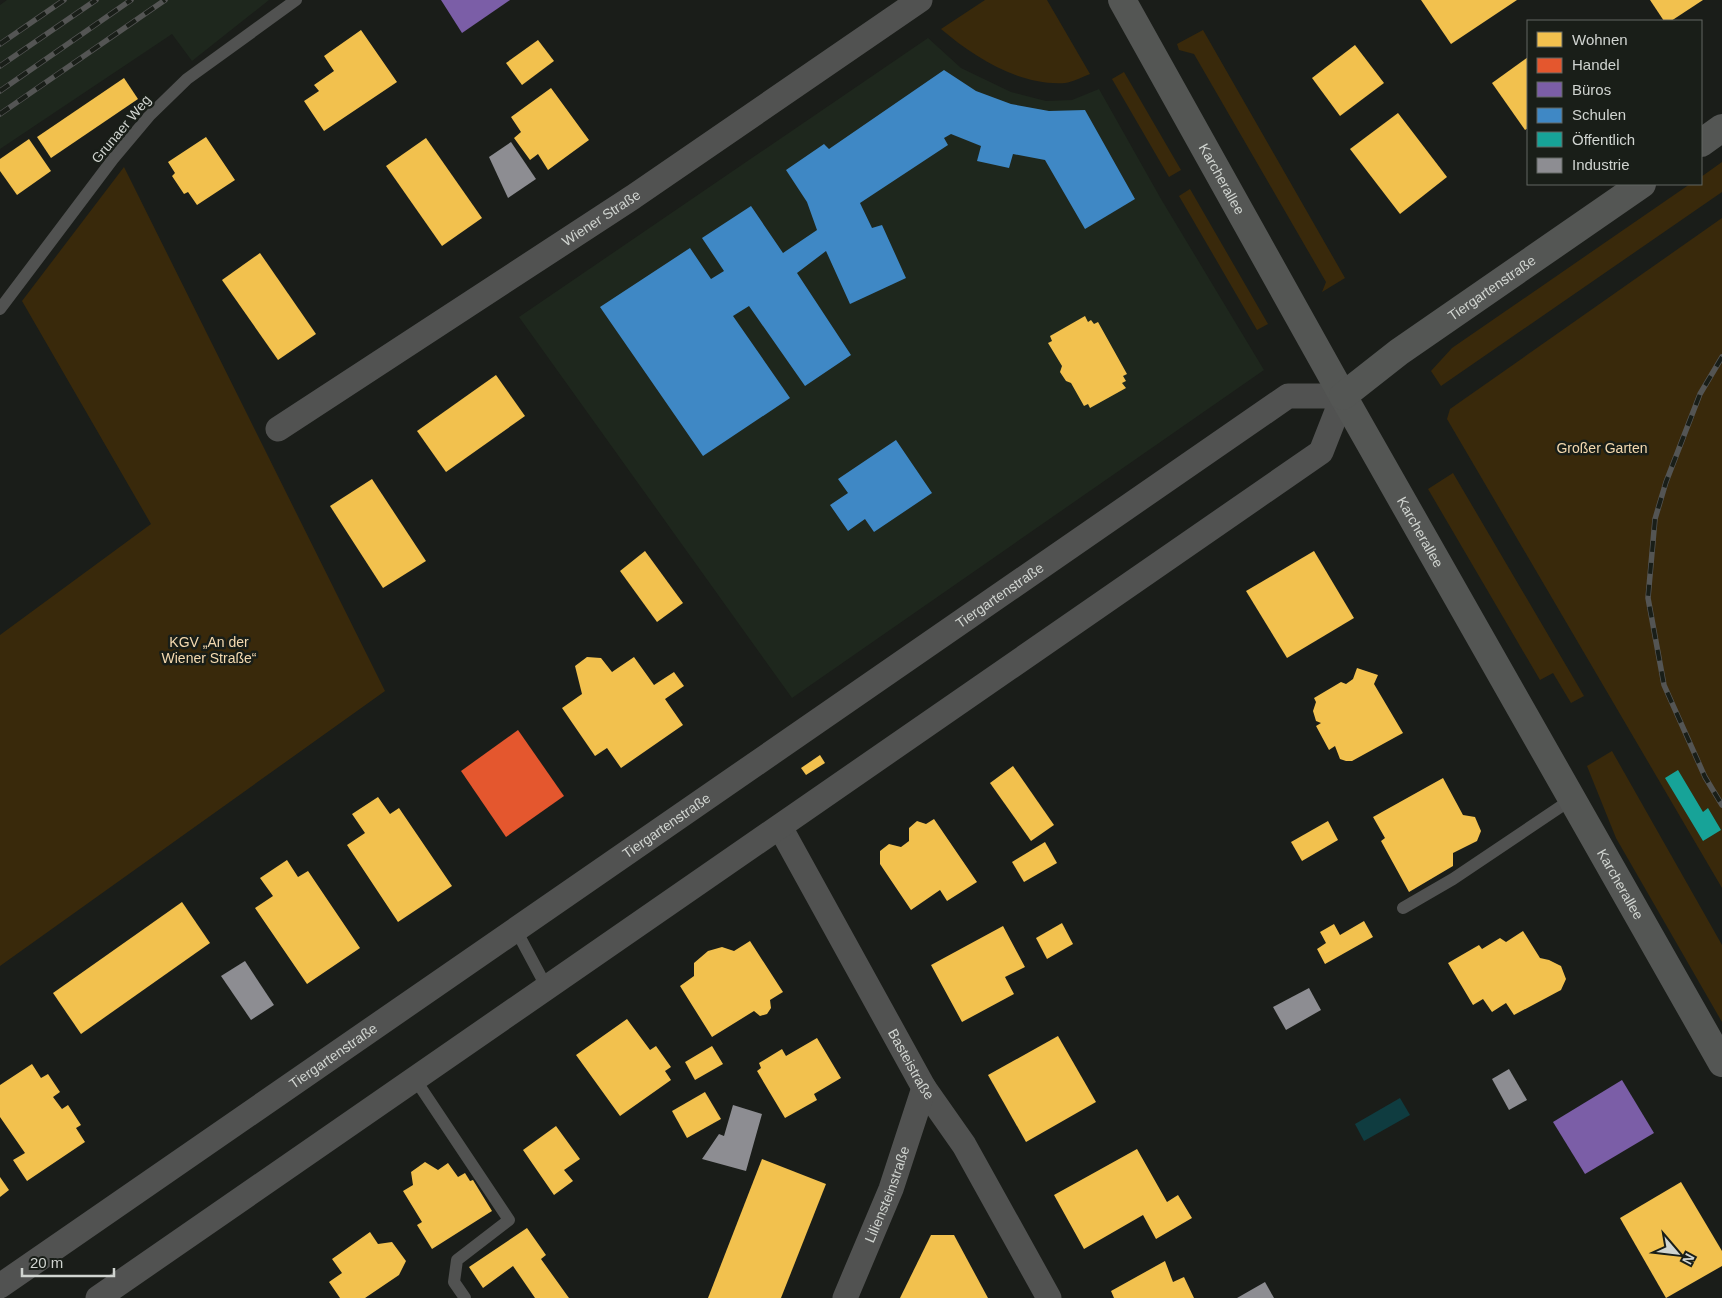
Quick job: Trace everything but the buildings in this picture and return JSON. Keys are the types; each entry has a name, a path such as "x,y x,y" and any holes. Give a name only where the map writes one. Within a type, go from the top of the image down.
{"main road":[{"name":"Karcherallee","path":"1122,0 1343,396 1722,1063"},
{"path":"1702,142 1722,128"},
{"name":"Tiergartenstraße","path":"1343,396 1406,347 1641,185"}],"street":[{"name":"Wiener Straße","path":"278,429 633,197 920,0"},
{"name":"Tiergartenstraße","path":"0,1286 1288,396 1343,396"},
{"path":"98,1298 1321,452 1343,396"},
{"name":"Basteistraße","path":"780,827 924,1088 964,1145 1049,1298"},
{"name":"Liliensteinstraße","path":"845,1298 891,1189 924,1088"}],"lane":[{"name":"Grunaer Weg","path":"0,309 114,158 150,115 187,79 296,0"},
{"path":"1403,908 1453,879 1572,799"},
{"path":"516,930 547,988"},
{"path":"415,1078 509,1220 458,1260 454,1282 466,1298"}],"shaded area":[{"path":"7,0 269,0 192,61 172,34 0,149 0,5"},
{"path":"928,38 961,68 1011,92 1046,101 1072,100 1099,89 1161,199 1264,370 792,698 519,317"}],"green space":[{"path":"985,0 1047,0 1090,74 1065,83 1048,83 1014,75 968,50 941,29"},
{"path":"1203,30 1345,278 1322,292 1326,282 1194,54 1179,50 1177,44"},
{"path":"1124,72 1181,170 1169,177 1112,79"},
{"path":"1722,162 1722,192 1441,386 1431,371 1452,348 1689,185 1702,185 1702,176"},
{"name":"KGV „An der Wiener Straße“","path":"124,167 385,691 0,966 0,635 151,524 22,301"},
{"path":"1190,189 1268,324 1257,330 1179,196"},
{"name":"Großer Garten","path":"1722,218 1722,888 1447,419 1450,409"},
{"path":"1453,473 1584,696 1571,703 1553,673 1540,680 1428,489"},
{"path":"1612,751 1722,945 1722,1022 1616,838 1587,766"}],"water":[{"path":"1400,1098 1410,1115 1364,1141 1355,1124"}],"railway":[{"path":"0,44 64,0"},
{"path":"0,66 96,0"},
{"path":"0,91 131,0"},
{"path":"0,114 165,0"},
{"path":"1722,357 1700,394 1666,482 1655,519 1648,598 1664,685 1705,777 1722,805"}]}
